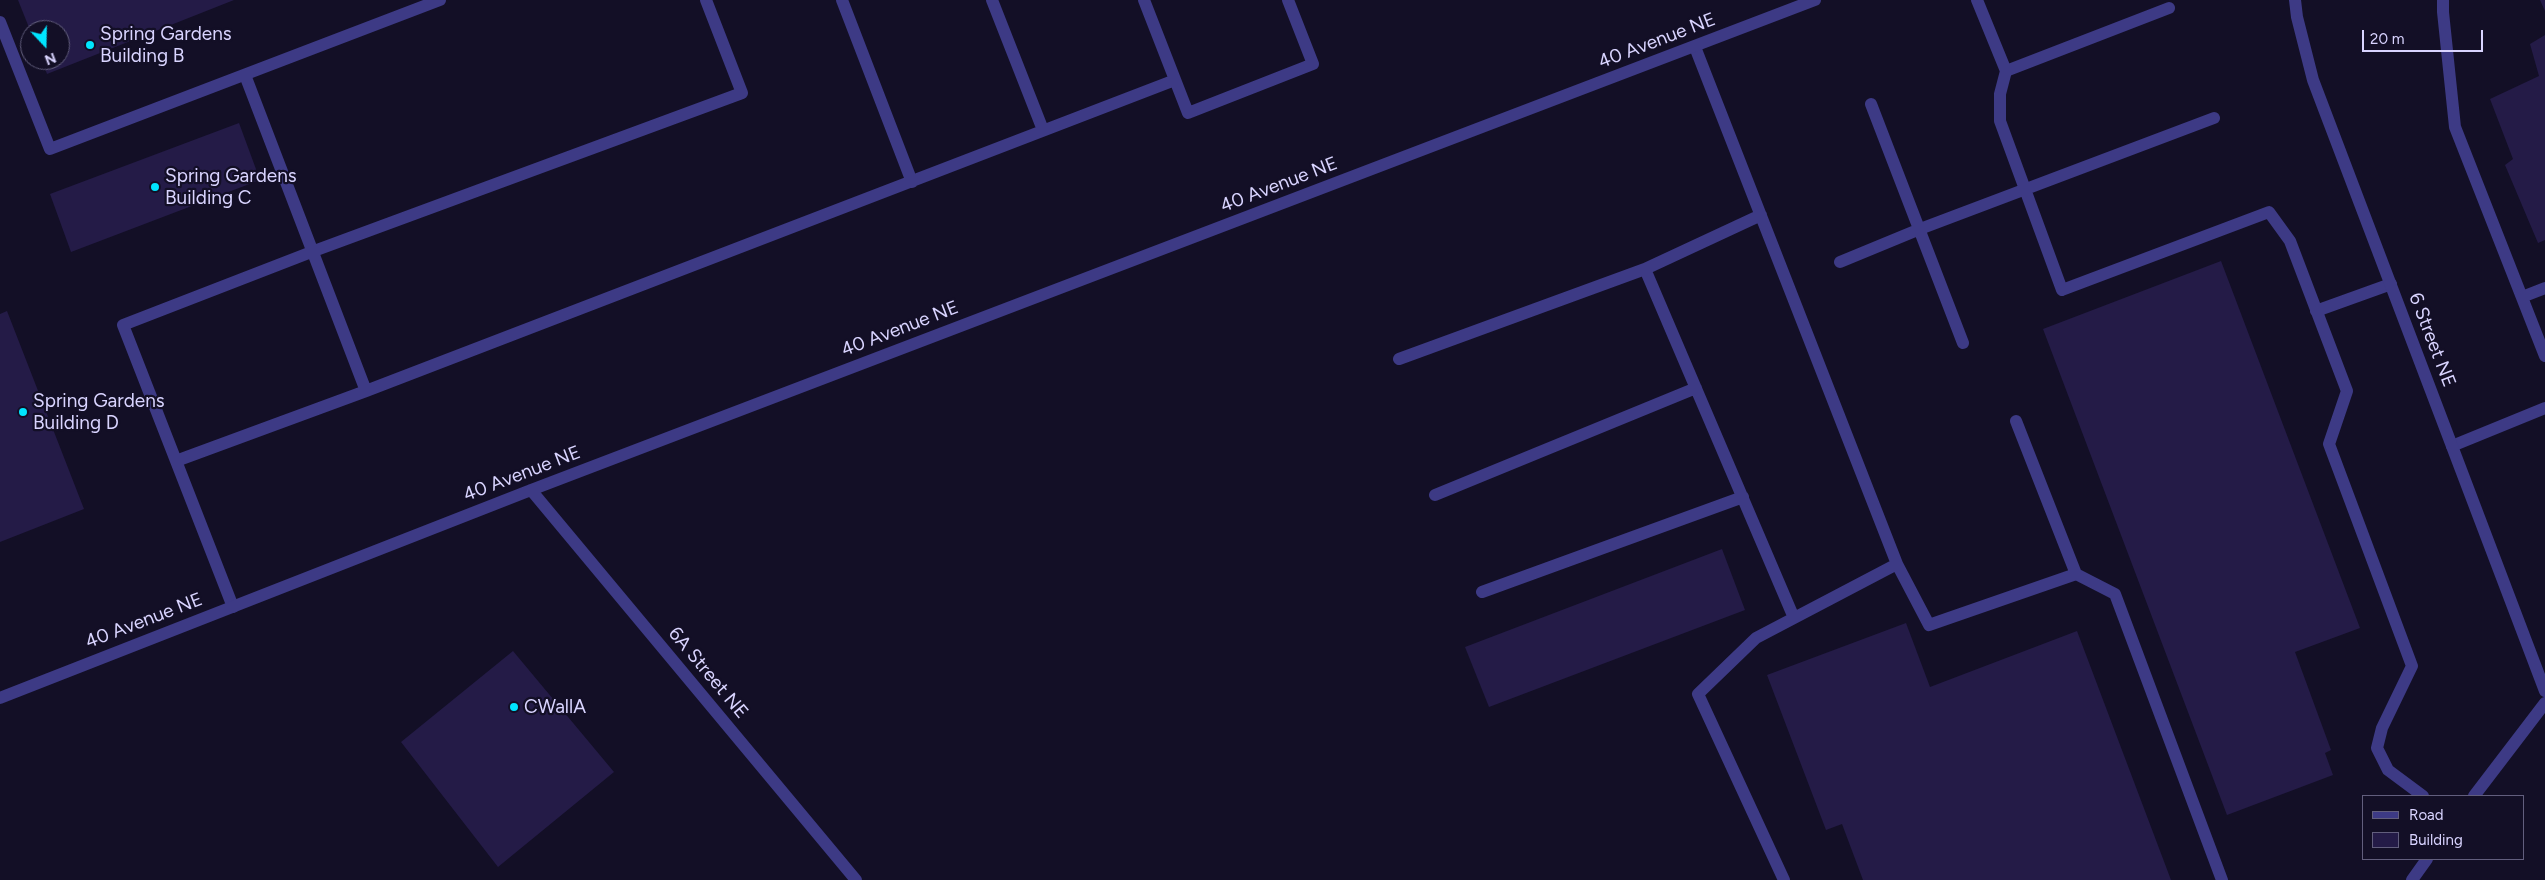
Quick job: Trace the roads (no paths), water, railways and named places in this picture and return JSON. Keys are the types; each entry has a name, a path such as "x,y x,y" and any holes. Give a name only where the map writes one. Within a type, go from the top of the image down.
{"street":[{"path":"0,22 50,150 440,0"},
{"path":"233,607 123,326 314,251 742,93 706,0"},
{"path":"842,0 912,182"},
{"path":"992,0 1043,130"},
{"path":"1144,0 1188,113 1313,64 1288,0"},
{"name":"40 Avenue NE","path":"0,698 531,490 1816,0"},
{"path":"1977,0 2006,71 2000,94 2000,121 2062,290 2269,212 2290,241 2347,391 2329,444 2412,666 2382,728 2377,748 2388,770 2422,795"},
{"name":"6 Street NE","path":"2295,0 2297,17 2314,80 2545,690"},
{"path":"2443,0 2455,127 2545,356"},
{"path":"2006,71 2170,8"},
{"path":"1695,47 1897,564 1929,625 2076,574"},
{"path":"245,75 314,251 366,391"},
{"path":"176,461 366,391 1175,80"},
{"path":"1871,104 1963,343"},
{"path":"1840,262 1920,229 2214,118"},
{"path":"1399,359 1645,269 1760,216"},
{"path":"1645,269 1794,618"},
{"path":"2316,311 2391,284"},
{"path":"2522,297 2545,288"},
{"path":"1435,495 1696,388"},
{"path":"2452,446 2545,408"},
{"path":"2016,421 2076,574 2115,594 2222,880"},
{"name":"6A Street NE","path":"531,490 856,880"},
{"path":"1482,592 1743,497"},
{"path":"1784,880 1698,694 1756,638 1897,564"},
{"path":"2475,795 2545,703"},
{"path":"2412,880 2426,860"}],"place":[{"name":"Spring Gardens Building B","path":"90,45"},
{"name":"Spring Gardens Building C","path":"155,187"},
{"name":"Spring Gardens Building D","path":"23,412"},
{"name":"CWallA","path":"514,707"}]}
